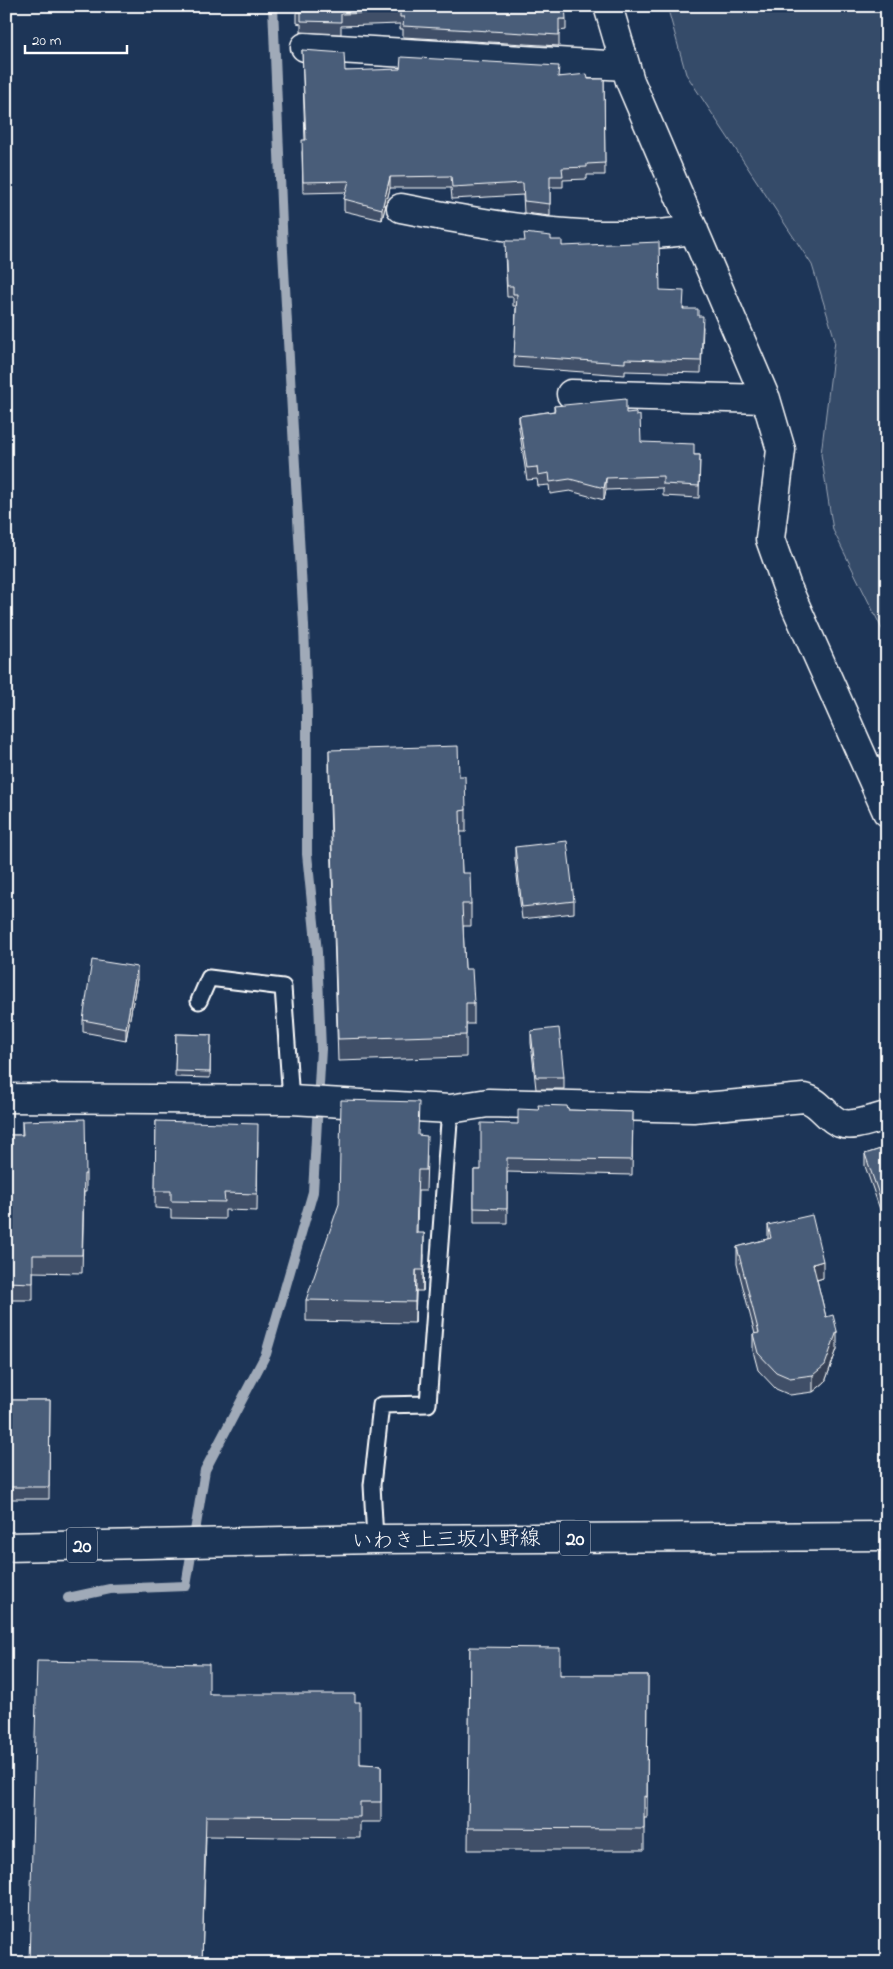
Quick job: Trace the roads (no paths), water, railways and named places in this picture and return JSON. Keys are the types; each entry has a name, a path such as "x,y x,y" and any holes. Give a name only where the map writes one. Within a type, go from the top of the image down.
{"street":[{"path":"608,6 625,66 766,399 781,450 770,540 787,587 887,812"},
{"path":"305,47 625,66"},
{"path":"401,208 475,223 545,232 659,235 694,230"},
{"path":"571,394 766,399"},
{"path":"6,1098 291,1100 450,1109 488,1103 693,1108 804,1098 812,1100 838,1123 849,1125 887,1116"},
{"name":"いわき上三坂小野線","path":"6,1547 375,1539 887,1536"}],"lane":[{"path":"199,1001 209,978 283,986 291,1100"},
{"path":"375,1539 372,1485 381,1405 428,1404 450,1109"}],"waterway":[{"path":"68,1598 110,1589 186,1586 205,1470 266,1354 313,1192 321,1049 317,952 307,854 307,709 304,626 283,251 273,6"}]}
